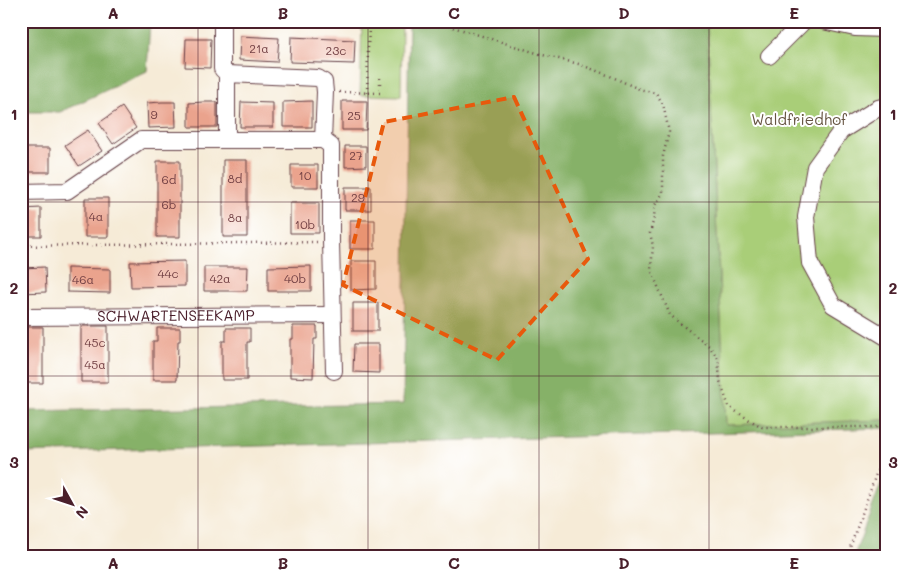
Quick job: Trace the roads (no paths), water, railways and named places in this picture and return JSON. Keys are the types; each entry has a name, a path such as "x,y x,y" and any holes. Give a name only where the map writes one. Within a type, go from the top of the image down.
{"street":[{"path":"222,21 222,69 227,74 318,78 324,82 324,140"},
{"path":"769,56 804,21"},
{"path":"822,21 855,28 886,29"},
{"path":"227,74 227,140"},
{"path":"886,106 878,108 841,131 815,167 806,217 810,263 833,305 886,337"},
{"path":"21,192 67,191 141,140 324,140 332,146 331,241 334,371"},
{"name":"SCHWARTENSEEKAMP","path":"21,317 332,315"}],"park label":[{"name":"Waldfriedhof","path":"799,120"}]}
